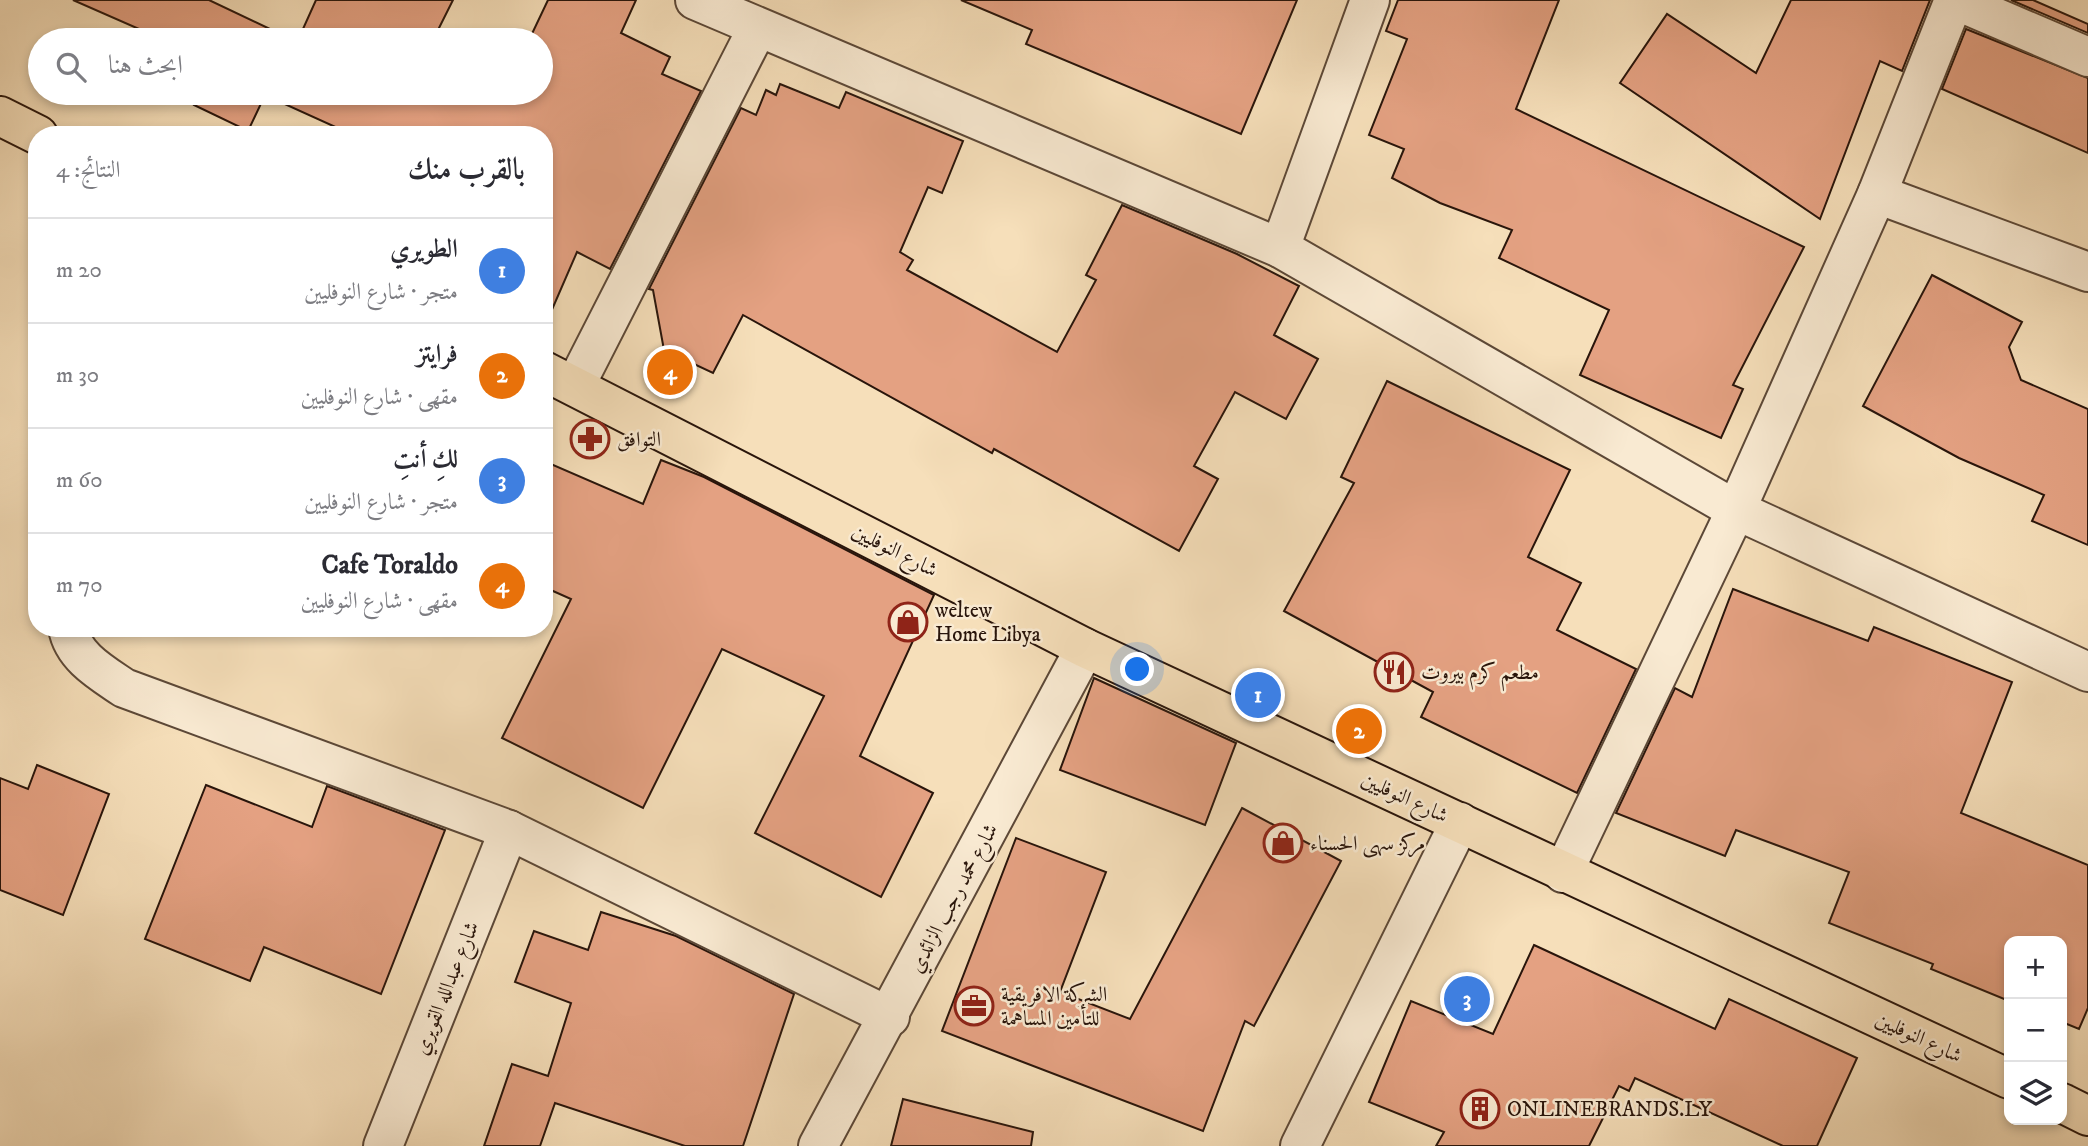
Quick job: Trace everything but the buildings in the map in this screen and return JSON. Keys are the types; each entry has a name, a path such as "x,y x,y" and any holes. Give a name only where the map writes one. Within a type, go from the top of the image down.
{"main road":[{"path":"0,116 28,130"},
{"name":"شارع النوفليين","path":"560,379 1085,648 2004,1077"},
{"path":"2067,1106 2088,1116"}],"street":[{"path":"695,0 757,29 1280,247 1736,510 2088,671"},
{"path":"1280,247 1370,0"},
{"path":"1563,873 1736,510 1877,194 1954,0 2088,57"},
{"path":"560,379 757,29"},
{"path":"1877,194 2088,272"},
{"path":"70,637 90,666 124,688 509,830 890,1017"},
{"name":"شارع محمد رجب الزائدي","path":"818,1146 890,1017 1085,648"},
{"path":"1300,1146 1460,822"},
{"name":"شارع عبدالله القويري","path":"383,1146 509,830"}],"place":[{"name":"Cafe Toraldo","path":"670,372"},
{"name":"التوافق","path":"590,439"},
{"name":"weltew Home Libya","path":"908,622"},
{"name":"مطعم كرم بيروت","path":"1394,672"},
{"name":"الطويري","path":"1258,695"},
{"name":"فرايتز","path":"1359,731"},
{"name":"مركز سهى الحسناء","path":"1283,843"},
{"name":"لكِ أنتِ","path":"1467,999"},
{"name":"الشركة الافريقية للتأمين المساهمة","path":"974,1006"},
{"name":"ONLINEBRANDS.LY","path":"1480,1109"}]}
